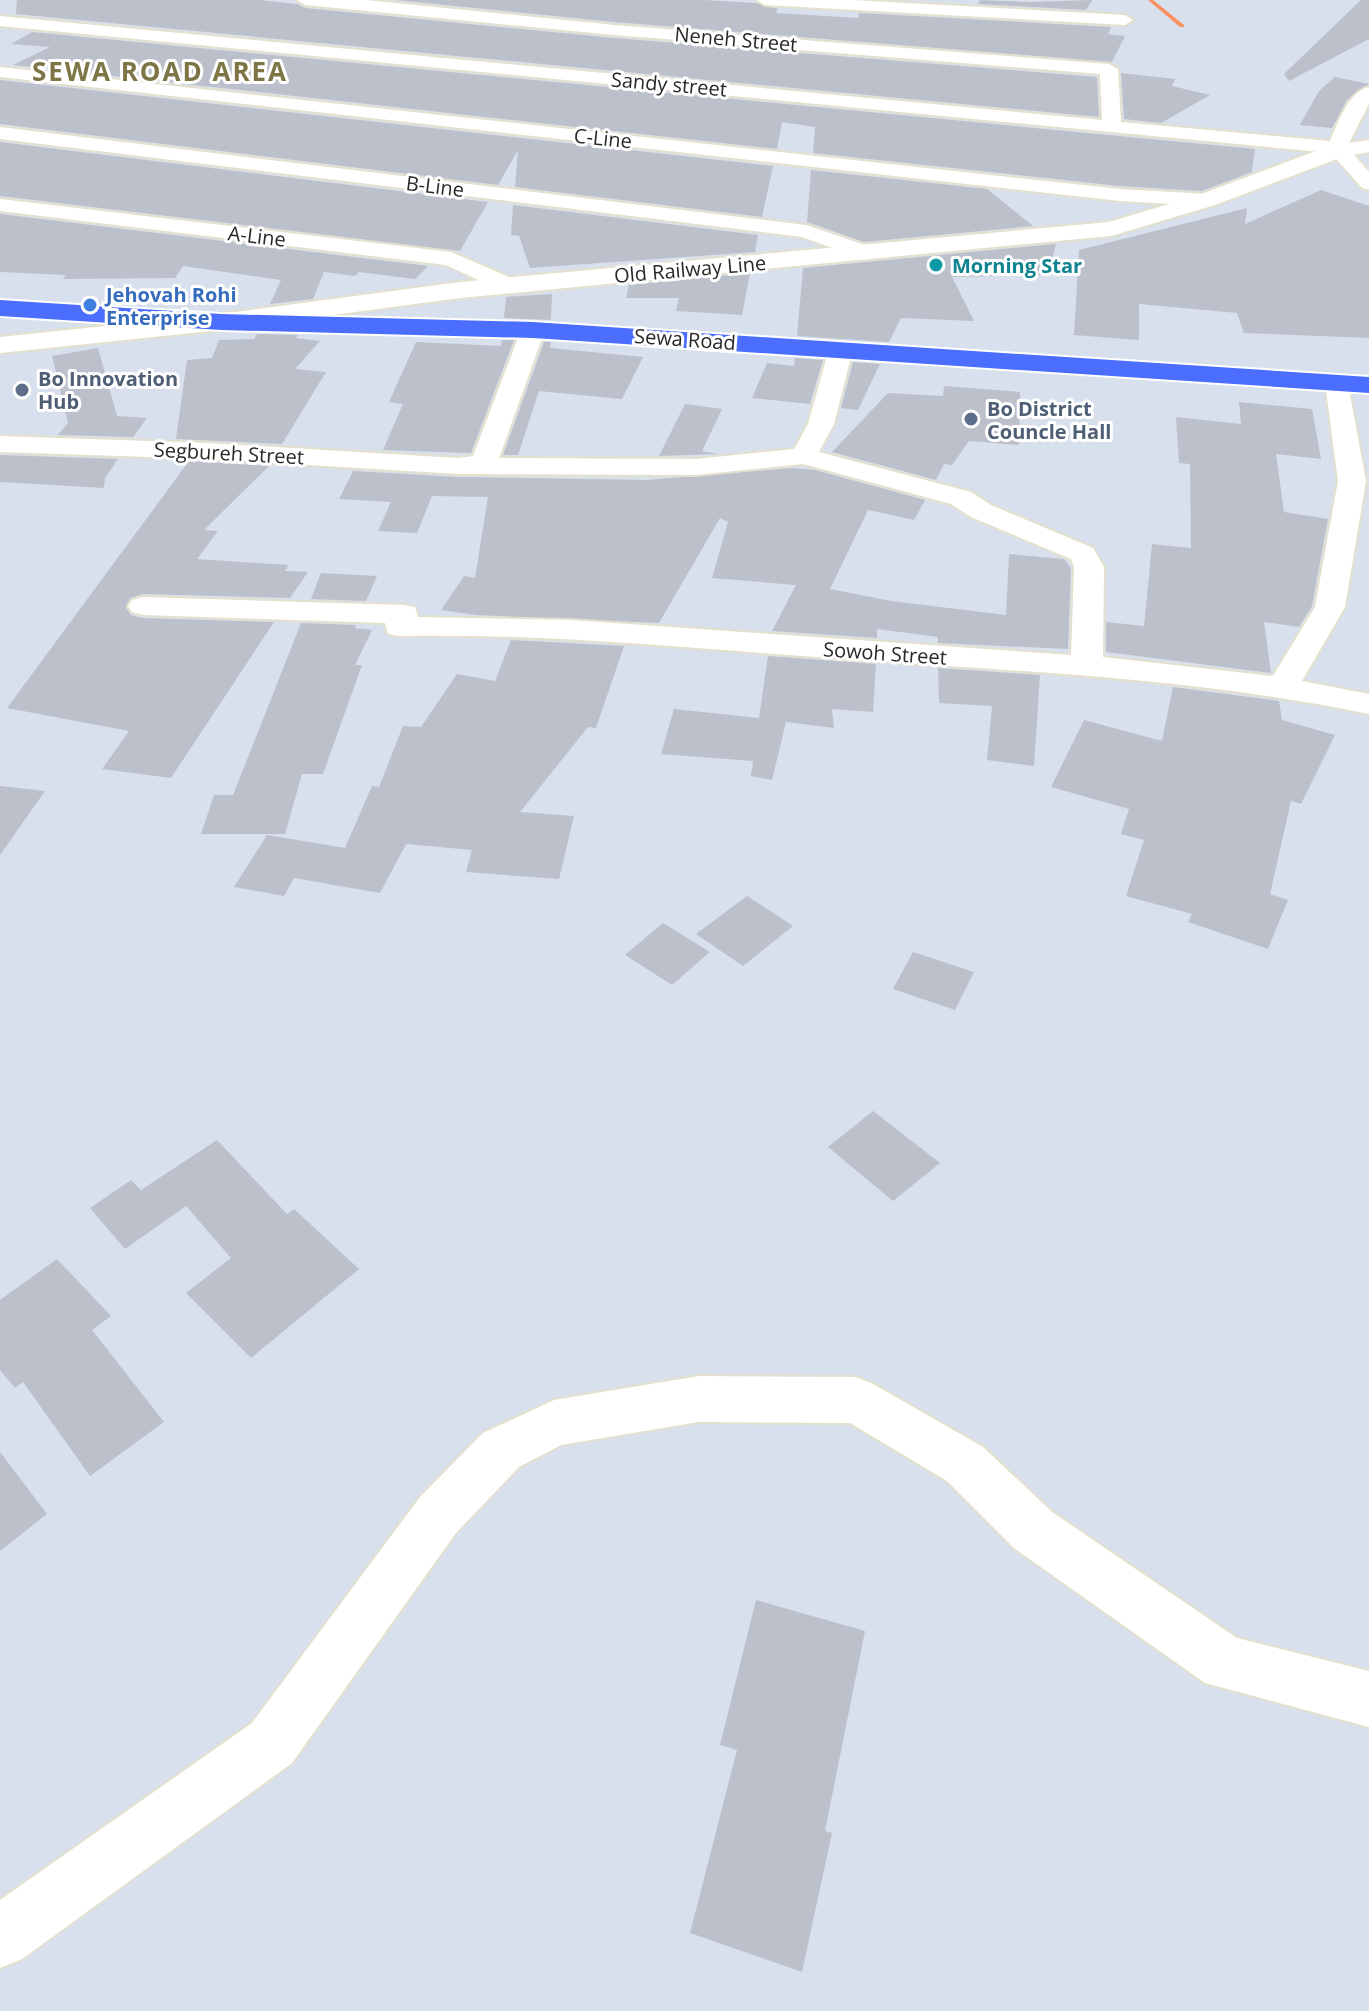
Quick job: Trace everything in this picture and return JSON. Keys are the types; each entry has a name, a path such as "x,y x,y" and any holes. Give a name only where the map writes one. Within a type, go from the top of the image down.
{"main road":[{"name":"Sewa Road","path":"0,308 221,322 533,330 1369,385"}],"street":[{"name":"Neneh Street","path":"305,0 478,9 614,30 1109,69 1112,128"},
{"path":"765,0 972,6 1125,20"},
{"path":"460,30 478,9"},
{"path":"40,42 90,14"},
{"name":"Sandy street","path":"0,21 1337,149"},
{"path":"415,61 438,45"},
{"name":"C-Line","path":"4,64 1120,195 1207,200"},
{"path":"1369,92 1353,111 1337,149 1369,184"},
{"name":"B-Line","path":"0,133 806,231 866,253"},
{"name":"Old Railway Line","path":"0,345 221,322 508,285 1111,229 1207,200 1337,149 1369,146"},
{"name":"A-Line","path":"0,205 451,259 508,285"},
{"path":"458,466 484,462 533,330"},
{"path":"841,349 821,424 803,456 961,498 981,511 1083,554 1089,567 1087,667"},
{"path":"1284,684 1330,607 1352,481 1338,383"},
{"name":"Segbureh Street","path":"0,444 208,451 458,466 696,467 803,456"},
{"name":"Sowoh Street","path":"143,606 404,614 399,627 466,626 1087,667 1284,684 1369,704"},
{"path":"0,1937 272,1743 438,1515 501,1450 554,1423 699,1399 856,1400 965,1464 1033,1530 1225,1663 1369,1699"}],"building":[{"path":"17,0 259,0 297,4 305,8 614,38 1097,77 1099,117 16,14"},
{"path":"396,0 704,0 756,3 778,9 776,13 858,18 859,13 1111,27 1108,34 1125,36 1112,62 614,22"},
{"path":"980,0 1092,0 1086,10 978,4"},
{"path":"1361,0 1369,0 1369,39 1289,81 1284,74"},
{"path":"32,32 1255,149 1252,172 1202,191 1120,186 813,153 815,127 782,122 777,149 13,65 50,47 11,44"},
{"path":"1121,73 1175,79 1172,86 1210,95 1161,123 1124,119"},
{"path":"1335,77 1369,84 1347,100 1332,128 1300,125 1319,91"},
{"path":"0,80 773,166 762,217 515,187 518,150 498,185 0,124"},
{"path":"0,142 488,202 460,251 0,196"},
{"path":"811,170 987,189 1033,226 864,242 807,222"},
{"path":"1321,190 1369,206 1369,338 1244,333 1237,313 1139,304 1139,340 1074,335 1079,250 1247,208 1245,224"},
{"path":"513,205 758,235 755,252 530,268 519,236 511,235"},
{"path":"0,214 428,266 415,279 359,272 355,276 324,272 313,299 270,304 281,280 183,266 175,278 63,279 66,275 0,272"},
{"path":"1056,244 1048,275 952,277 974,321 901,318 889,342 797,336 803,268"},
{"path":"750,273 742,315 676,311 679,298 626,298 629,285"},
{"path":"552,294 551,320 504,318 506,297"},
{"path":"257,334 298,335 296,338 320,341 295,369 326,372 282,444 176,439 187,360 212,358 219,340 254,339"},
{"path":"502,340 514,340 471,453 383,450 403,404 389,402 416,342 501,346"},
{"path":"544,342 551,342 550,348 643,357 622,399 539,391 518,455 503,455"},
{"path":"98,348 117,416 147,418 133,437 58,435 68,423 52,356"},
{"path":"795,358 823,360 810,404 752,398 767,363 794,366"},
{"path":"853,362 880,364 858,410 841,408"},
{"path":"944,386 1020,392 1019,445 969,441 952,465 944,464 936,480 832,452 888,393 943,396"},
{"path":"1239,402 1312,409 1321,459 1276,454 1284,512 1328,519 1312,606 1299,627 1264,622 1271,673 1106,652 1106,622 1144,626 1152,544 1191,548 1190,464 1179,463 1176,417 1241,424"},
{"path":"685,404 722,409 702,451 717,454 659,456"},
{"path":"0,455 118,459 105,478 104,488 0,482"},
{"path":"189,461 269,466 204,530 218,531 197,559 288,565 285,571 308,572 290,598 143,594 130,598 126,608 131,615 142,618 274,622 171,778 102,769 129,731 7,708"},
{"path":"792,468 815,470 925,500 914,520 868,510 830,589 891,601 1006,615 1009,554 1064,559 1071,568 1068,649 938,643 938,637 877,629 877,638 772,631 796,585 712,578 728,522 720,518 659,623 476,615 441,610 464,576 475,578 488,497 432,496 417,533 378,531 391,502 339,499 353,471 458,477 647,480"},
{"path":"321,573 377,576 366,601 311,599"},
{"path":"301,623 356,625 355,628 372,630 355,665 362,665 323,774 302,774 285,834 201,834 214,795 233,795"},
{"path":"511,640 624,646 596,728 588,727 520,812 574,816 559,879 466,872 472,850 406,844 380,893 294,878 284,896 234,887 267,835 345,848 372,786 379,787 403,726 421,727 457,674 495,681"},
{"path":"768,656 876,664 873,712 832,709 834,728 786,722 772,780 751,776 753,761 661,754 674,709 759,718"},
{"path":"938,668 1040,675 1034,766 987,760 992,706 939,703"},
{"path":"1173,687 1279,701 1282,720 1335,735 1301,804 1291,801 1270,894 1288,900 1268,949 1188,922 1192,914 1126,896 1144,840 1121,834 1129,809 1051,787 1084,720 1162,741"},
{"path":"0,786 45,791 0,855"},
{"path":"747,896 793,926 743,966 696,934"},
{"path":"663,923 710,952 672,985 625,955"},
{"path":"913,952 974,972 955,1010 893,989"},
{"path":"873,1111 940,1163 893,1201 828,1147"},
{"path":"217,1140 287,1214 294,1209 359,1269 251,1358 186,1293 231,1258 186,1206 125,1249 90,1208 131,1180 141,1190"},
{"path":"57,1259 111,1316 92,1330 164,1422 90,1476 23,1382 15,1388 0,1370 0,1300"},
{"path":"0,1452 47,1514 0,1551"},
{"path":"756,1600 865,1631 825,1831 832,1833 802,1972 690,1933 737,1750 720,1745"}],"waterway":[{"path":"1150,0 1182,26"}],"place":[{"name":"Morning Star","path":"936,265"},
{"name":"Jehovah Rohi Enterprise","path":"90,305"},
{"name":"Bo Innovation Hub","path":"22,390"},
{"name":"Bo District Councle Hall","path":"971,419"}],"district":[{"name":"SEWA ROAD AREA","path":"160,71"}]}
